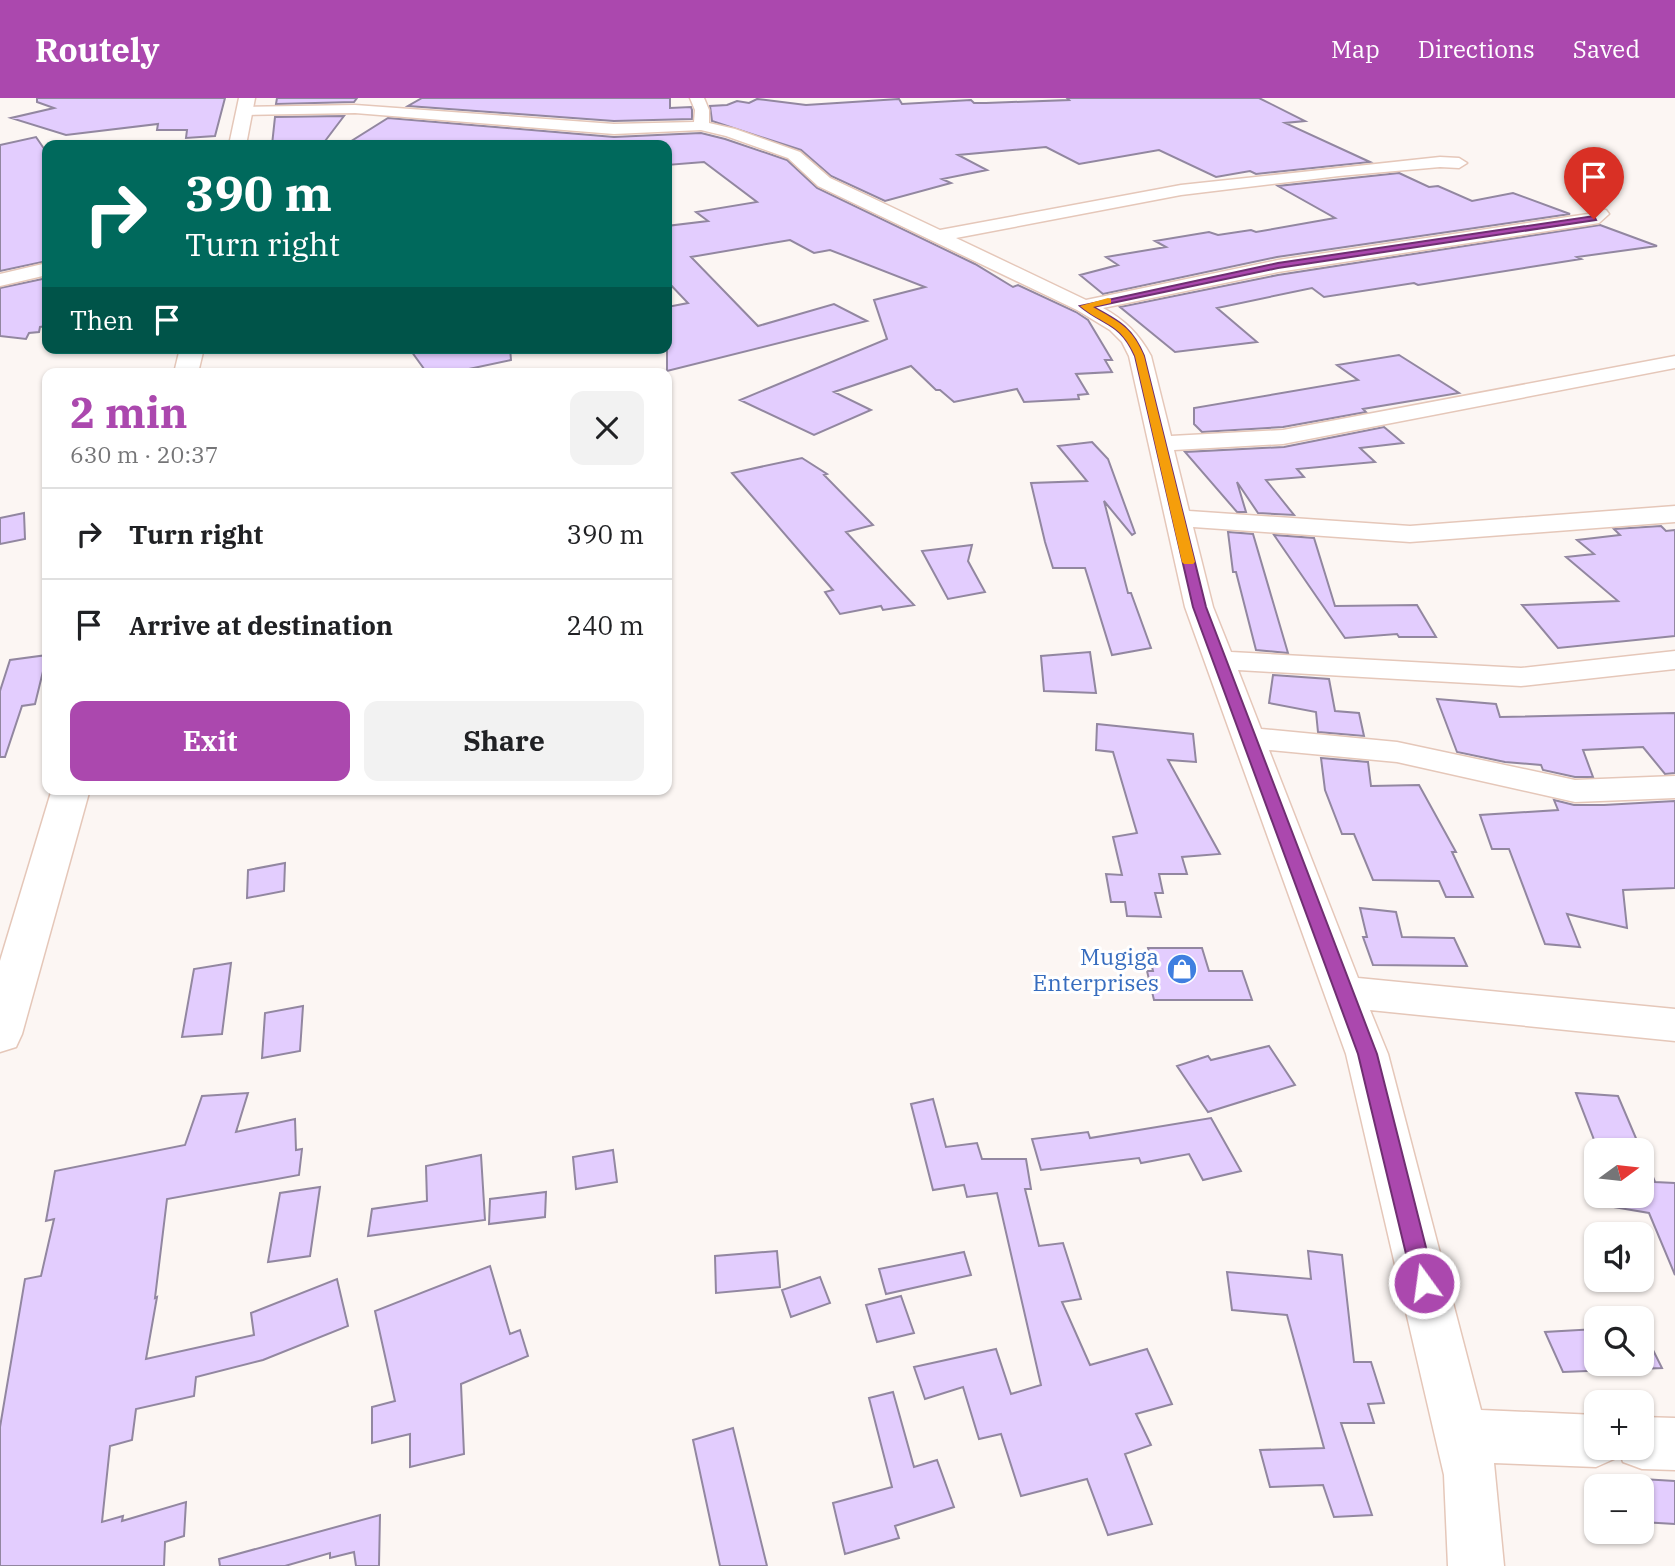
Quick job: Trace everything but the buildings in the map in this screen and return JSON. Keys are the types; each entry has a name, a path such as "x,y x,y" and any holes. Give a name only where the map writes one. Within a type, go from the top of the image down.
{"main road":[{"path":"237,140 246,104"},
{"path":"0,1034 69,795"}],"street":[{"path":"246,104 366,110 614,129 699,112 730,132 794,155 824,182 1084,306 1119,325 1131,337 1139,356 1199,607 1367,1054 1471,1475 1476,1566"},
{"path":"939,236 1181,190 1339,171 1440,162 1459,163"},
{"path":"1084,306 1278,266 1594,219 1600,214"},
{"path":"0,280 42,270"},
{"path":"1160,444 1283,437 1675,362"},
{"path":"1178,518 1410,534 1675,514"},
{"path":"1219,660 1521,677 1675,660"},
{"path":"1248,738 1397,752 1575,791 1675,787"},
{"path":"1344,992 1675,1025"},
{"path":"1461,1435 1584,1440"},
{"path":"1654,1443 1675,1444"}],"slow traffic":[{"path":"1108,301 1084,306 1119,325 1131,337 1139,356 1188,562"}],"place":[{"name":"Mugiga Enterprises","path":"1182,969"}],"route":[{"path":"1424,1283 1367,1054 1199,607 1139,356 1131,337 1119,325 1084,306 1278,266 1594,219"}]}
